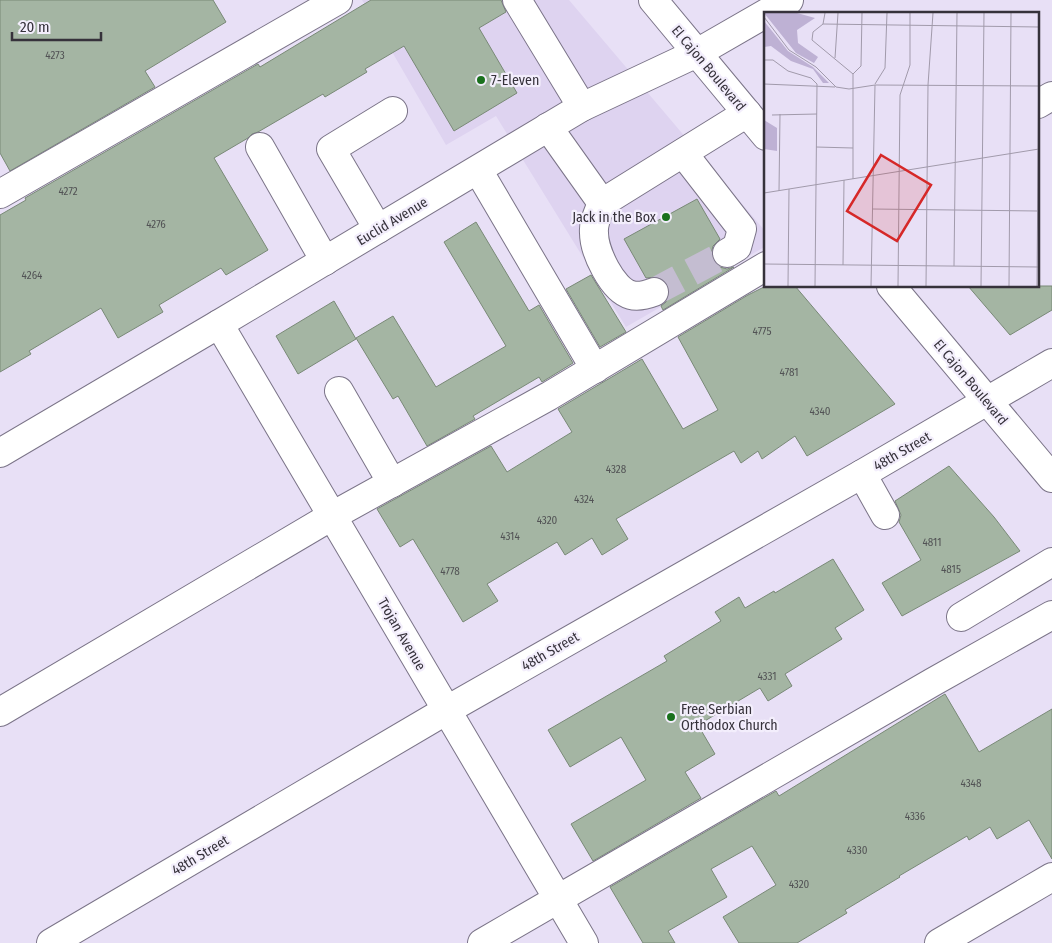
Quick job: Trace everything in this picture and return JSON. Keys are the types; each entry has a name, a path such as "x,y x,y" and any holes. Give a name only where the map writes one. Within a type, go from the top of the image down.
{"street":[{"path":"0,194 338,0"},
{"path":"517,0 582,107"},
{"name":"El Cajon Boulevard","path":"653,0 764,134"},
{"name":"Euclid Avenue","path":"768,12 789,0"},
{"name":"Euclid Avenue","path":"0,452 219,324 582,107 697,53 764,14"},
{"path":"1040,103 1052,96"},
{"path":"378,229 332,149 393,111"},
{"path":"654,292 644,296 630,295 619,288 607,272 596,246 594,233 595,222 602,203 747,113"},
{"path":"548,128 602,203"},
{"path":"260,147 325,261"},
{"path":"683,153 742,229 737,247 727,253"},
{"path":"478,170 595,369"},
{"path":"0,712 332,516 549,396 764,267"},
{"name":"El Cajon Boulevard","path":"893,288 1052,478"},
{"name":"Trojan Avenue","path":"219,324 584,943"},
{"name":"48th Street","path":"51,943 447,710 862,474 1052,363"},
{"path":"339,391 392,483"},
{"path":"862,474 885,515"},
{"path":"961,617 1052,562"},
{"path":"482,943 924,686 1052,615"},
{"path":"939,943 1052,877"}],"shaded area":[{"path":"362,0 569,0 764,230 764,247 626,327 496,116 446,145"}],"building":[{"path":"0,0 213,0 226,22 145,71 155,87 10,171 0,153"},
{"path":"371,0 501,0 506,12 479,28 517,93 454,131 404,46 365,69 367,72 325,97 323,94 214,158 268,250 226,275 221,268 159,305 163,312 118,338 101,308 29,351 31,354 0,372 0,215 26,200 25,198 258,64 260,67"},
{"path":"697,199 720,239 713,246 711,254 713,261 720,267 727,269 734,267 663,310 661,306 666,302 669,295 668,286 664,280 657,277 646,278 624,239"},
{"path":"476,222 529,311 539,305 573,363 542,382 539,377 473,416 475,419 427,446 398,396 393,399 356,338 393,316 436,387 506,346 444,242"},
{"path":"591,275 626,332 600,347 566,289"},
{"path":"1040,286 1052,286 1052,310 1010,335 970,288 1040,288"},
{"path":"764,287 797,288 895,404 807,456 795,436 762,459 758,451 741,463 734,451 616,519 628,539 602,555 592,538 565,555 557,542 487,584 498,601 463,622 413,539 400,547 377,509 491,446 507,472 572,432 558,409 642,359 683,429 718,410 678,337"},
{"path":"334,301 356,339 298,374 276,336"},
{"path":"949,466 994,517 1020,551 902,616 882,583 921,560 899,522 901,515 895,501"},
{"path":"833,559 864,610 835,628 842,639 785,674 792,686 768,701 760,688 698,725 715,754 685,772 701,798 593,861 571,824 646,780 621,737 570,767 548,730 667,661 664,656 721,621 715,612 739,597 745,608"},
{"path":"945,694 979,752 1052,709 1052,859 1029,820 997,839 990,827 969,840 967,836 899,876 845,910 847,913 797,943 739,943 723,917 776,885 752,846 711,869 727,897 668,931 675,943 643,943 610,887 776,791 779,796"}],"tunnel":[{"path":"654,292 727,253"}],"place":[{"name":"7-Eleven","path":"481,80"},
{"name":"Jack in the Box","path":"666,217"},
{"name":"Free Serbian Orthodox Church","path":"671,717"}]}
